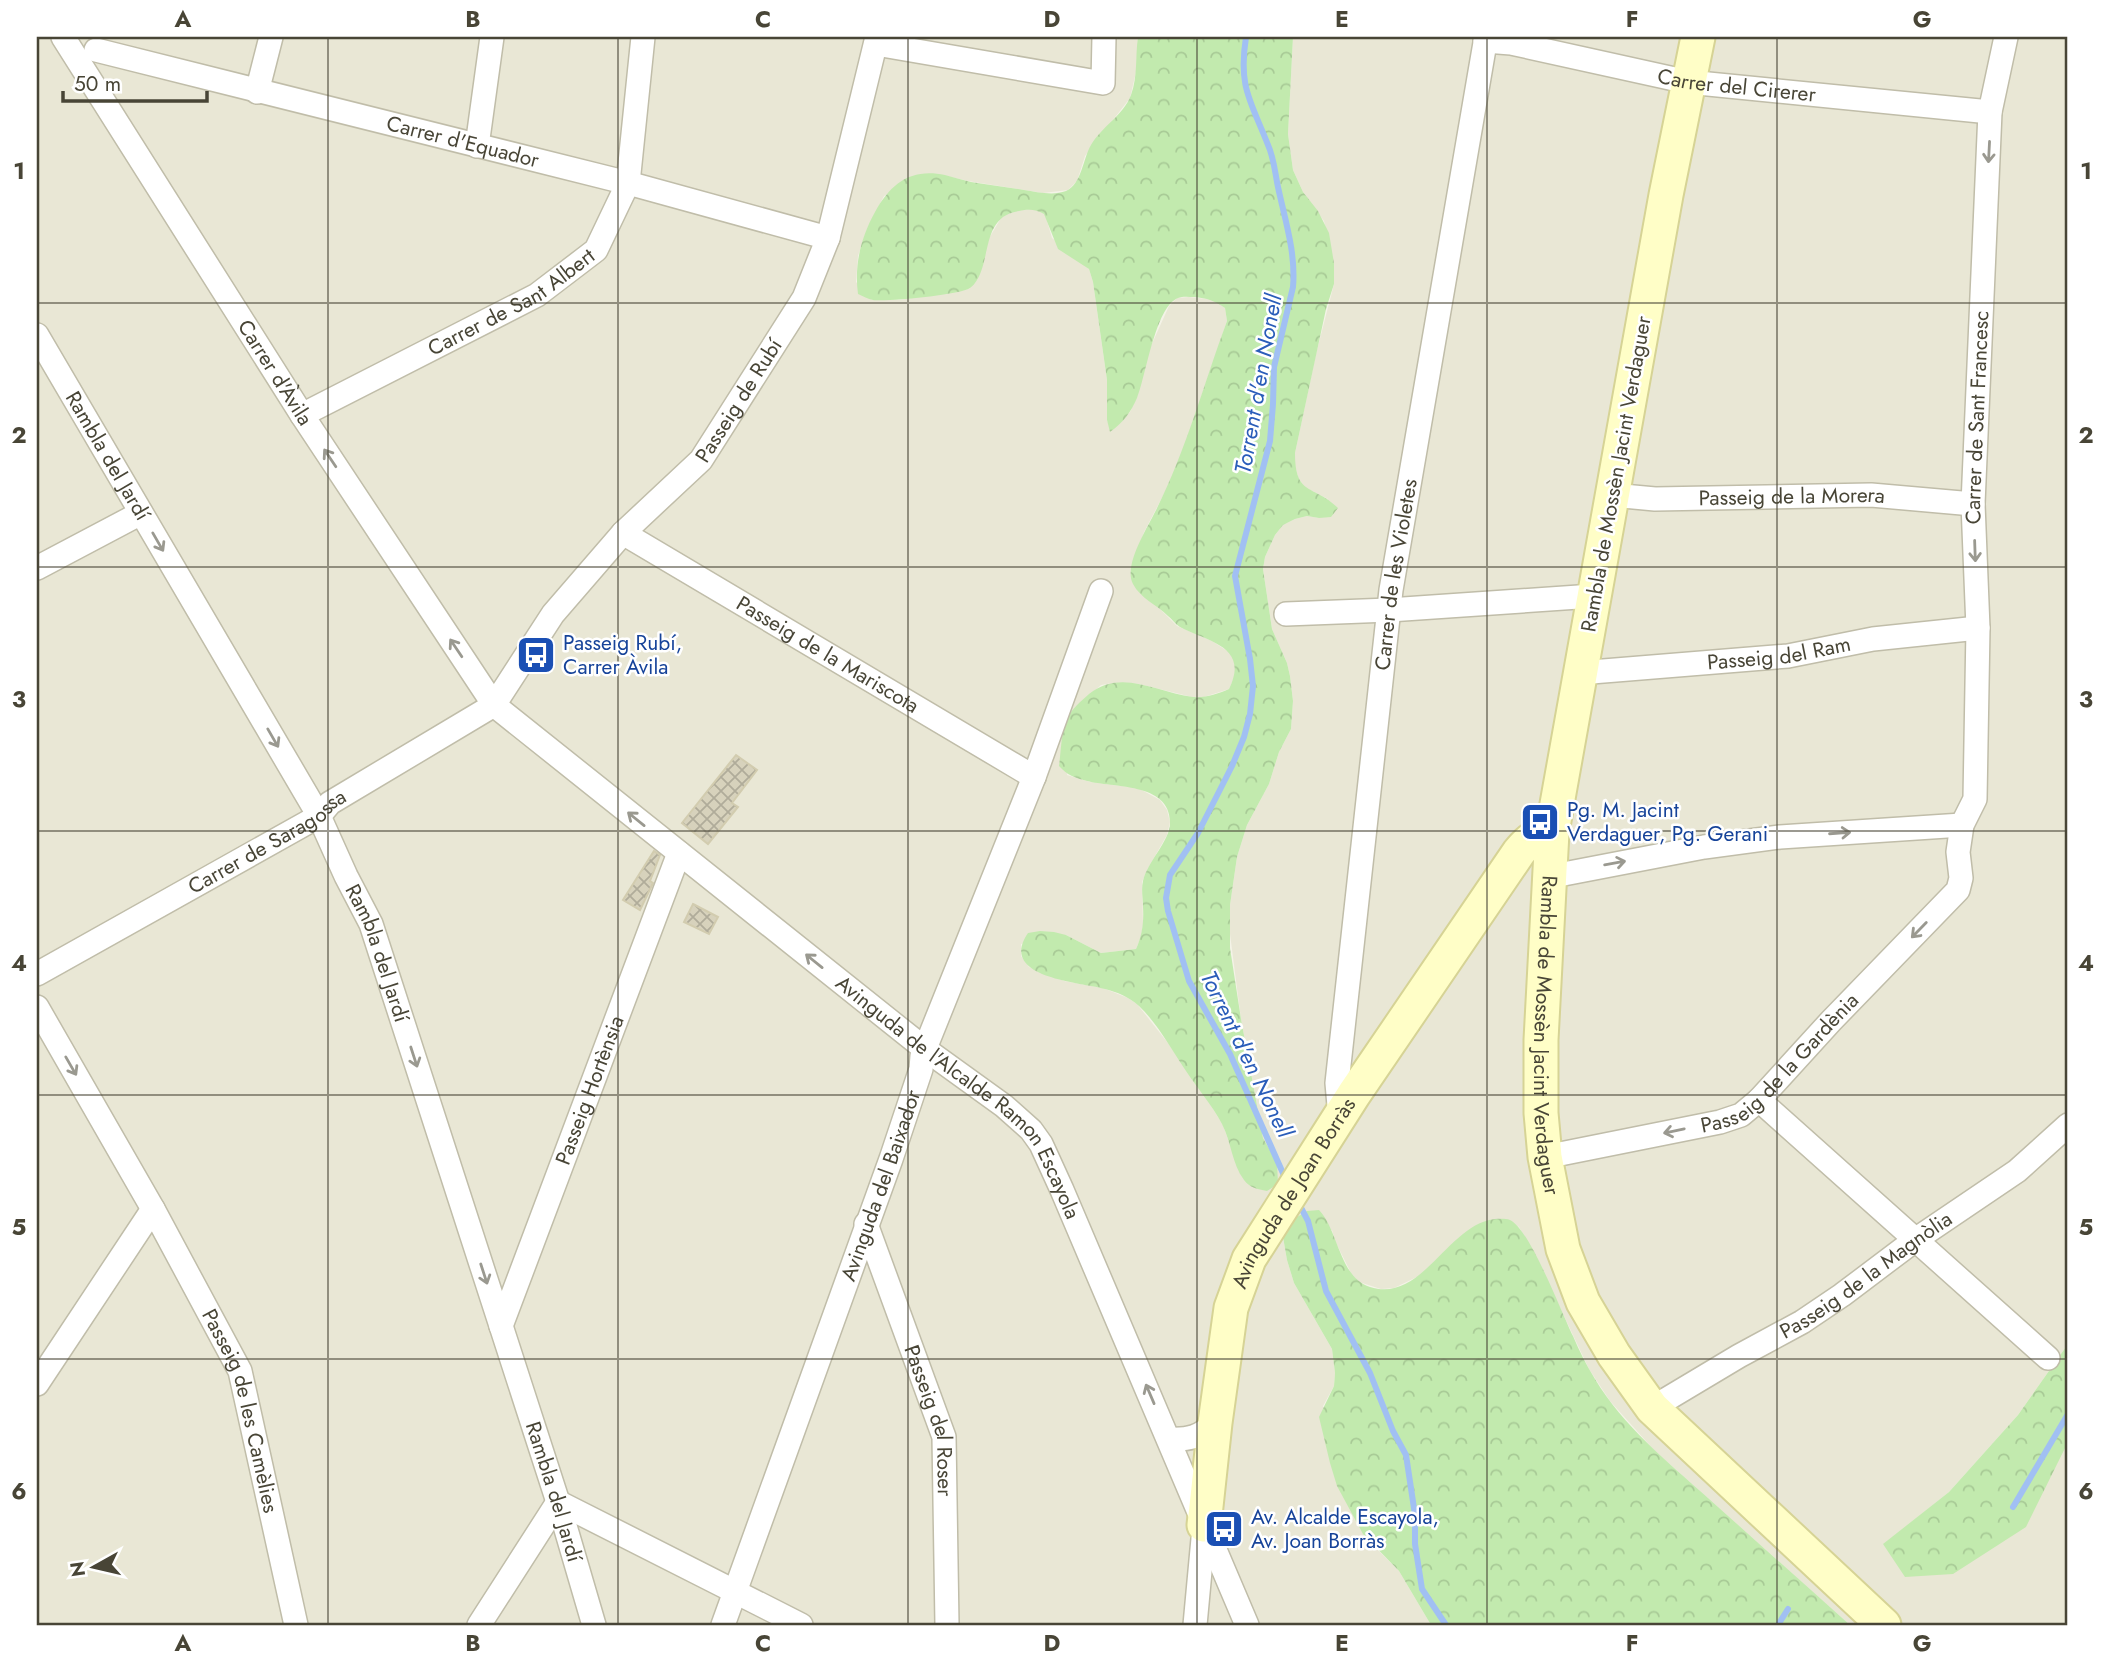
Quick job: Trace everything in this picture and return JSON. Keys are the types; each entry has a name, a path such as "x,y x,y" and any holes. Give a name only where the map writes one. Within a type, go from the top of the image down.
{"street":[{"name":"Carrer d'Àvila","path":"64,37 302,415 494,705"},
{"path":"257,92 271,37"},
{"path":"477,146 492,37"},
{"name":"Carrer de Sant Albert","path":"302,415 537,295 596,250 628,183 643,37"},
{"path":"876,40 1103,83 1104,37"},
{"name":"Rambla de Mossèn Jacint Verdaguer","path":"1698,37 1593,596 1552,832 1541,1040 1541,1112 1545,1157 1563,1249 1583,1302 1614,1356 1652,1408 1884,1625"},
{"name":"Carrer de Sant Francesc","path":"1962,825 1975,799 1978,628 1973,504 1990,112 2006,37"},
{"name":"Carrer del Cirerer","path":"1485,39 1688,82 1990,112"},
{"name":"Carrer de les Violetes","path":"1340,1117 1337,1083 1389,610 1485,39"},
{"name":"Passeig de Rubí","path":"494,705 553,614 623,533 701,460 804,298 828,238 876,40"},
{"path":"89,77 98,43"},
{"name":"Carrer d'Equador","path":"98,43 257,92 628,183 828,238"},
{"name":"Rambla del Jardí","path":"37,335 319,816 371,925 558,1502 594,1625"},
{"name":"Passeig de la Morera","path":"1612,495 1655,499 1871,495 1973,504"},
{"path":"37,568 141,513"},
{"name":"Passeig de la Mariscota","path":"623,533 1034,777"},
{"name":"Avinguda del Baixador","path":"723,1625 891,1159 925,1049 1034,777 1101,591"},
{"path":"1286,614 1593,596"},
{"name":"Passeig del Ram","path":"1579,673 1788,656 1874,639 1978,628"},
{"name":"Carrer de Saragossa","path":"37,974 319,816 330,803 494,705"},
{"name":"Avinguda de l'Alcalde Ramon Escayola","path":"494,705 925,1049 1004,1106 1041,1144 1247,1625"},
{"path":"1548,877 1704,847 1780,836 1962,825"},
{"name":"Passeig de la Gardènia","path":"1545,1157 1720,1122 1741,1115 1759,1100 1958,890 1961,878 1958,852 1962,825"},
{"name":"Avinguda de Joan Borràs","path":"1195,1625 1215,1423 1231,1308 1249,1259 1354,1094 1519,852 1538,834 1552,832"},
{"name":"Passeig Hortènsia","path":"501,1326 679,853"},
{"name":"Passeig de les Camèlies","path":"37,1007 240,1371 296,1625"},
{"path":"1759,1100 2048,1358"},
{"name":"Passeig de la Magnòlia","path":"1652,1408 1802,1322 1842,1295 1915,1240 2017,1171 2068,1125"},
{"path":"40,1369 152,1209"},
{"name":"Passeig del Roser","path":"866,1224 944,1437 947,1625"},
{"path":"1169,1439 1192,1439 1206,1432 1215,1423"},
{"path":"479,1625 558,1502 801,1625"},
{"path":"1199,1589 1217,1584 1232,1589"}],"shaded area":[{"path":"37,37 1138,37 1136,72 1130,98 1085,156 1077,181 1068,190 1043,193 942,175 916,175 884,196 867,229 858,256 856,282 872,300 899,300 969,289 981,268 988,240 1001,218 1010,212 1034,209 1045,214 1052,238 1089,269 1093,282 1107,380 1107,420 1111,431 1130,412 1150,348 1169,306 1177,298 1189,297 1215,300 1225,308 1227,321 1180,459 1144,532 1131,570 1140,593 1177,626 1212,641 1232,654 1236,666 1234,678 1229,689 1204,697 1192,697 1139,684 1101,685 1073,710 1067,775 1090,782 1138,788 1160,800 1167,810 1170,822 1167,835 1142,882 1143,924 1136,949 1101,953 1066,935 1021,944 1021,956 1029,967 1064,981 1103,988 1137,1004 1168,1043 1223,1125 1237,1165 1277,1162 1263,1138 1241,1019 1230,934 1230,905 1237,857 1247,825 1269,784 1279,752 1291,729 1293,701 1290,676 1272,629 1263,569 1265,557 1275,535 1283,525 1307,516 1319,518 1328,499 1304,487 1295,465 1295,453 1316,354 1334,284 1334,263 1324,221 1303,192 1293,170 1288,134 1293,37 2068,37 2068,1344 2018,1415 1949,1492 1883,1545 2064,1449 2068,1442 2068,1625 1850,1625 1654,1450 1610,1401 1589,1369 1537,1259 1519,1227 1509,1220 1438,1258 1421,1275 1394,1288 1381,1289 1359,1282 1351,1273 1332,1230 1283,1237 1294,1283 1332,1349 1334,1386 1323,1406 1371,1543 1399,1571 1431,1625 37,1625"}],"green space":[{"path":"1138,37 1293,37 1288,134 1293,170 1303,192 1318,211 1329,233 1334,263 1334,284 1326,309 1295,453 1298,477 1302,483 1338,508 1331,517 1307,516 1283,525 1265,557 1263,569 1272,629 1290,676 1293,701 1291,729 1279,752 1269,784 1247,825 1237,857 1230,905 1230,948 1241,1019 1263,1138 1277,1162 1278,1184 1267,1191 1257,1189 1244,1180 1218,1117 1158,1029 1139,1006 1114,992 1061,980 1032,969 1023,960 1021,948 1028,933 1040,931 1066,935 1101,953 1136,949 1143,923 1143,881 1169,830 1168,810 1161,800 1151,794 1138,789 1083,780 1068,774 1059,766 1064,729 1071,711 1101,686 1114,683 1140,684 1180,695 1202,697 1229,689 1234,675 1234,663 1230,654 1213,642 1180,627 1136,589 1131,578 1137,549 1171,478 1191,426 1227,321 1225,308 1211,300 1194,297 1180,297 1170,304 1157,328 1135,403 1123,421 1110,432 1107,420 1107,380 1093,282 1089,269 1058,249 1044,214 1035,210 1023,210 1007,214 999,221 989,239 981,271 970,288 892,300 873,300 858,294 858,262 866,231 881,202 903,180 933,173 971,182 1045,193 1071,188 1079,177 1091,145 1123,109 1131,95 1135,81"},
{"path":"1319,1210 1352,1274 1370,1287 1388,1289 1404,1285 1418,1276 1473,1227 1489,1220 1510,1220 1527,1239 1536,1255 1592,1374 1632,1428 1850,1625 1431,1625 1399,1571 1363,1534 1337,1486 1330,1463 1319,1417 1334,1386 1332,1349 1294,1283 1283,1237 1286,1226 1297,1217 1307,1211"},
{"path":"2068,1344 2068,1442 2026,1527 1953,1574 1905,1577 1883,1544 1949,1492 2018,1415"}],"building":[{"path":"736,755 757,770 732,803 738,807 708,844 682,823"},
{"path":"654,851 660,855 650,881 653,883 640,910 623,900"},
{"path":"693,904 718,917 709,934 684,922"}],"waterway":[{"name":"Torrent d'en Nonell","path":"1246,37 1245,82 1251,105 1273,160 1291,249 1293,287 1274,367 1270,441 1235,576 1253,686 1250,714 1232,766 1198,833 1170,875 1166,898 1189,981 1230,1054 1286,1180"},
{"name":"Torrent d'en Nonell","path":"1298,1202 1308,1221 1326,1291 1370,1373 1393,1431 1406,1455 1422,1589 1446,1625"},
{"path":"2013,1507 2068,1414"},
{"path":"1778,1625 1788,1609"}],"place":[{"name":"Passeig Rubí, Carrer Àvila","path":"536,655"},
{"name":"Pg. M. Jacint Verdaguer, Pg. Gerani","path":"1540,822"},
{"name":"Av. Alcalde Escayola, Av. Joan Borràs","path":"1224,1529"}]}
